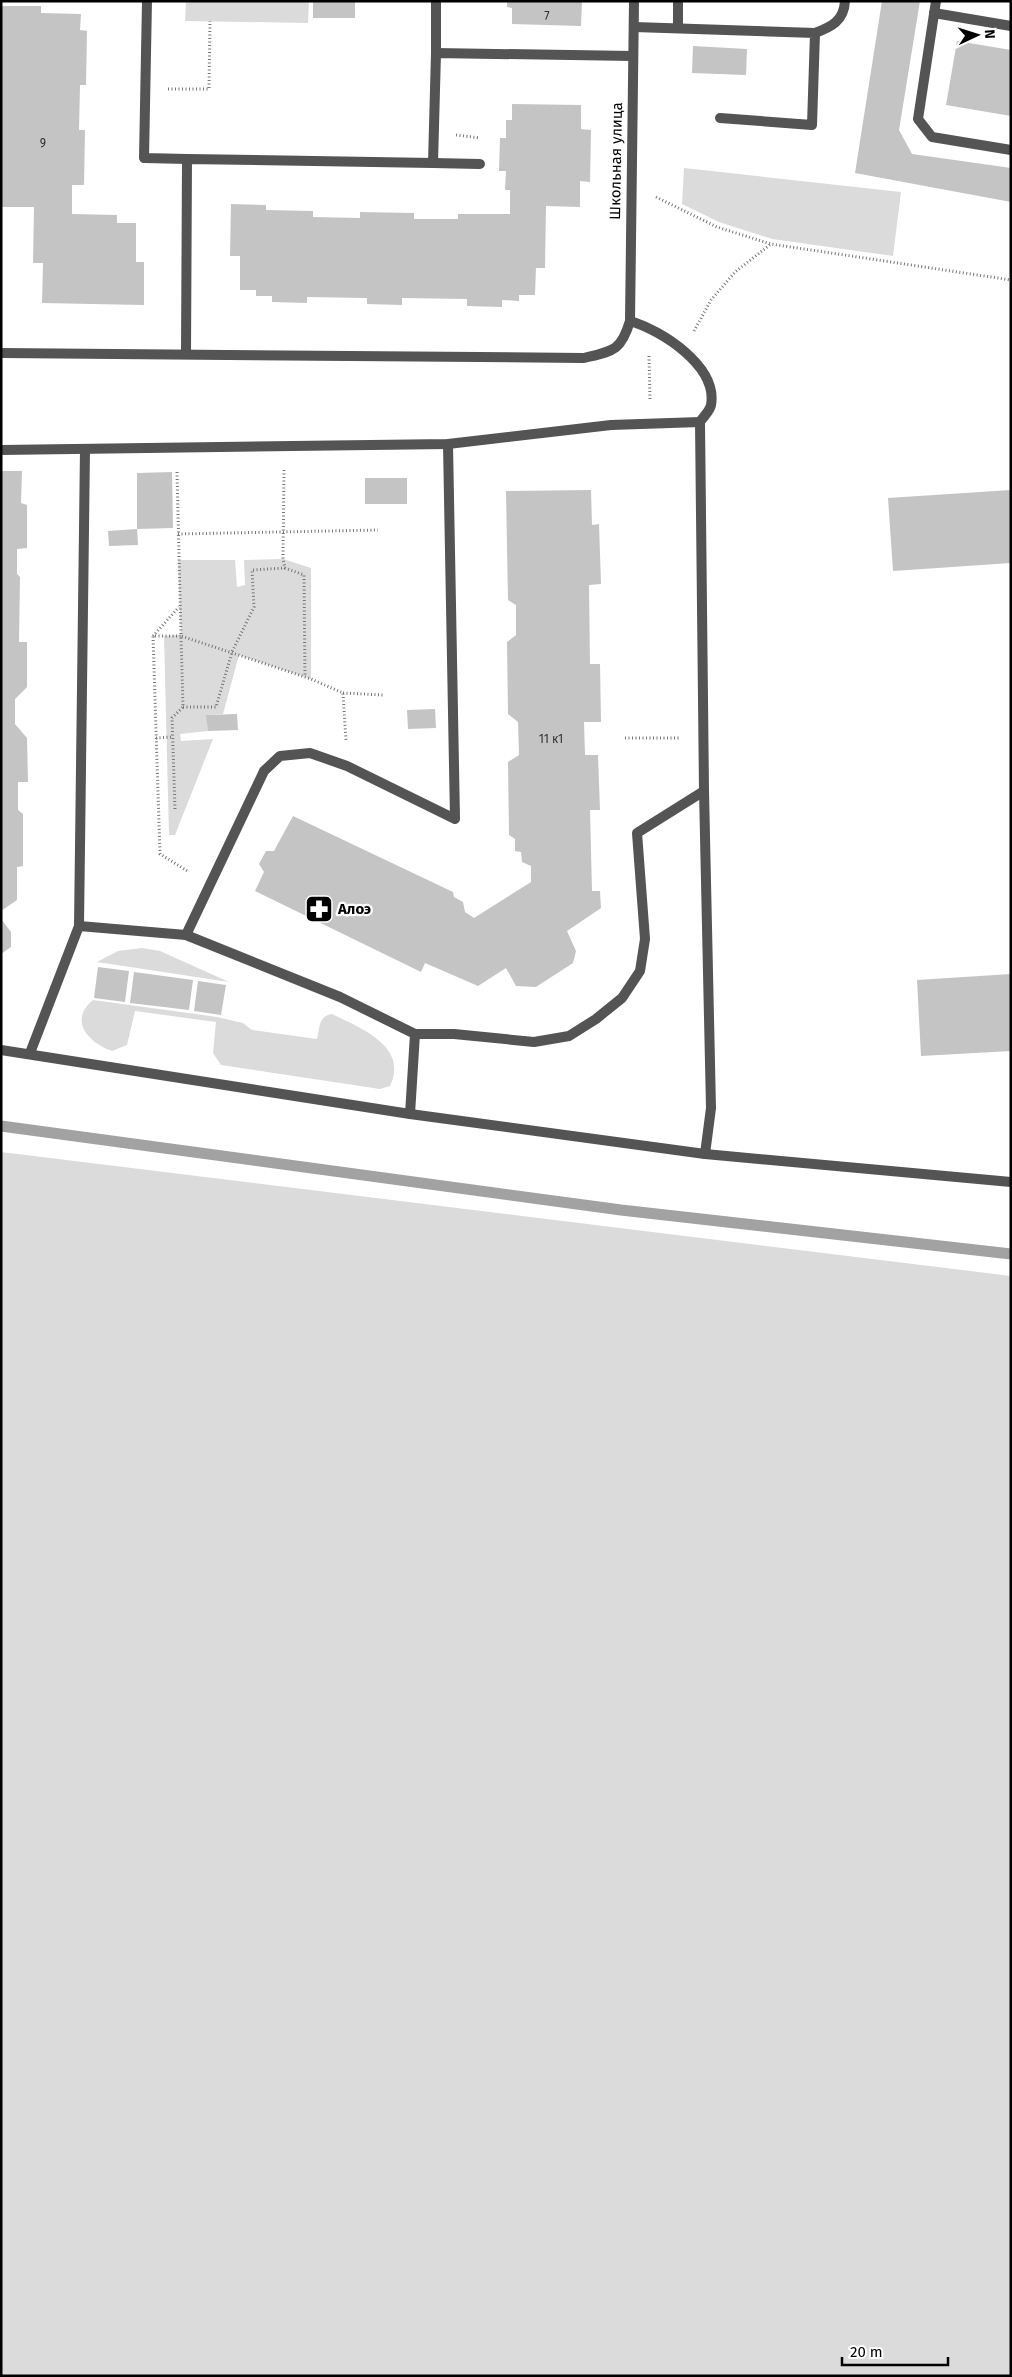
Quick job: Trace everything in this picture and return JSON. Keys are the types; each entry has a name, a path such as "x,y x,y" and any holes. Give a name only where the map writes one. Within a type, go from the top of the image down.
{"street":[{"path":"147,1 144,158 480,164"},
{"path":"433,163 436,1"},
{"name":"Школьная улица","path":"630,321 634,1"},
{"path":"678,1 678,28"},
{"path":"634,26 815,33 834,26 844,10 845,1"},
{"path":"936,1 918,119 932,137 1011,150"},
{"path":"934,14 1011,26"},
{"path":"720,118 812,125 815,33"},
{"path":"436,53 633,56"},
{"path":"186,354 187,159"},
{"path":"1,353 584,358 611,352 624,339 630,321 647,326 665,336 702,369 710,387 711,406 700,422 703,737 711,1108 705,1154"},
{"path":"1,450 176,446 284,447 448,444 611,424 700,422"},
{"path":"186,935 264,771 280,756 310,753 347,766 455,819 448,444"},
{"path":"30,1053 79,926 85,449"},
{"path":"79,926 186,935 340,997 415,1034 454,1034 534,1042 569,1036 596,1019 622,998 640,971 644,939 636,833 704,791"},
{"path":"410,1114 415,1034"},
{"path":"1,1050 30,1053 410,1114 705,1154 1011,1182"}],"path":[{"path":"145,88 209,90 210,21"},
{"path":"651,195 717,227 771,244 1011,280"},
{"path":"694,331 711,300 735,272 771,244"},
{"path":"647,326 651,423"},
{"path":"176,446 183,707"},
{"path":"284,447 283,532 285,568"},
{"path":"178,534 378,530"},
{"path":"175,809 172,718 183,707 216,707 232,652 254,607 252,570 285,568 304,575 305,677"},
{"path":"180,607 153,636 160,854 210,884"},
{"path":"153,636 181,636 305,677 343,693 383,695"},
{"path":"343,693 347,766"},
{"path":"156,738 172,737"},
{"path":"624,738 703,737"}],"shaded area":[{"path":"186,1 309,1 308,23 185,21"},
{"path":"684,168 901,192 893,256 772,239 719,222 682,204"},
{"path":"283,559 311,568 311,679 239,655 223,714 207,715 208,731 180,734 181,741 213,739 175,835 169,835 164,636 181,635 178,560 235,560 237,587 245,585 244,560"},
{"path":"142,948 160,951 229,982 97,962 118,951"},
{"path":"93,1000 217,1017 243,1023 252,1030 317,1039 322,1020 327,1015 332,1014 368,1032 379,1040 393,1060 394,1072 390,1086 380,1089 221,1065 213,1053 216,1022 135,1011 127,1045 112,1051 89,1037 82,1023 82,1016"},
{"path":"1,1152 1011,1276 1011,2376 1,2376"}],"building":[{"path":"313,1 355,1 355,18 313,18"},
{"path":"507,1 582,1 581,26 512,24 512,8 507,7"},
{"path":"882,1 920,1 899,130 912,154 1011,168 1011,202 855,173"},
{"path":"1,6 41,6 41,13 81,14 80,30 87,31 86,85 80,85 79,130 85,130 84,185 72,185 72,214 117,215 117,223 136,223 136,262 144,262 144,305 42,303 43,263 33,263 34,207 1,207"},
{"path":"957,41 1011,50 1011,116 946,105"},
{"path":"693,46 747,49 746,75 692,73"},
{"path":"512,104 581,105 581,129 591,130 590,182 580,181 580,207 546,206 545,268 536,268 535,295 519,295 519,301 502,300 502,307 467,306 467,299 402,298 402,305 367,304 367,298 307,297 307,303 272,302 272,296 256,296 256,290 240,290 240,256 230,256 231,204 266,205 266,210 313,211 313,217 360,218 360,212 414,213 414,219 458,219 458,214 510,214 510,190 505,190 506,171 499,171 500,138 506,138 506,120 512,120"},
{"path":"1,471 22,471 21,503 27,505 27,548 17,549 17,574 20,577 19,642 27,642 27,687 15,699 15,724 27,738 28,782 18,782 18,810 23,814 23,866 17,867 17,900 1,911"},
{"path":"172,472 173,528 137,529 137,473"},
{"path":"365,478 407,478 407,504 365,504"},
{"path":"591,490 592,525 599,524 601,584 589,585 590,664 600,664 601,722 584,722 585,755 598,755 600,810 590,810 592,891 600,891 601,908 567,931 576,951 573,963 536,987 516,986 506,968 478,986 425,963 421,972 255,891 264,872 259,864 266,851 274,851 293,816 453,892 454,897 463,902 465,912 474,918 531,882 531,866 522,862 521,852 515,851 515,839 509,835 508,762 519,755 518,722 508,714 507,642 516,635 516,605 508,600 506,491"},
{"path":"1011,490 1011,563 893,571 888,498"},
{"path":"137,529 138,545 109,546 108,531"},
{"path":"435,709 436,728 408,729 407,710"},
{"path":"237,714 238,730 208,731 206,715"},
{"path":"1,919 11,932 11,947 1,954"},
{"path":"98,967 129,971 125,1002 94,998"},
{"path":"134,972 193,980 189,1010 130,1003"},
{"path":"1011,974 1011,1051 921,1056 917,980"},
{"path":"198,981 226,985 221,1015 194,1011"}],"waterway":[{"path":"1,1126 621,1210 1011,1254"}],"place":[{"name":"Алоэ","path":"319,909"}]}
